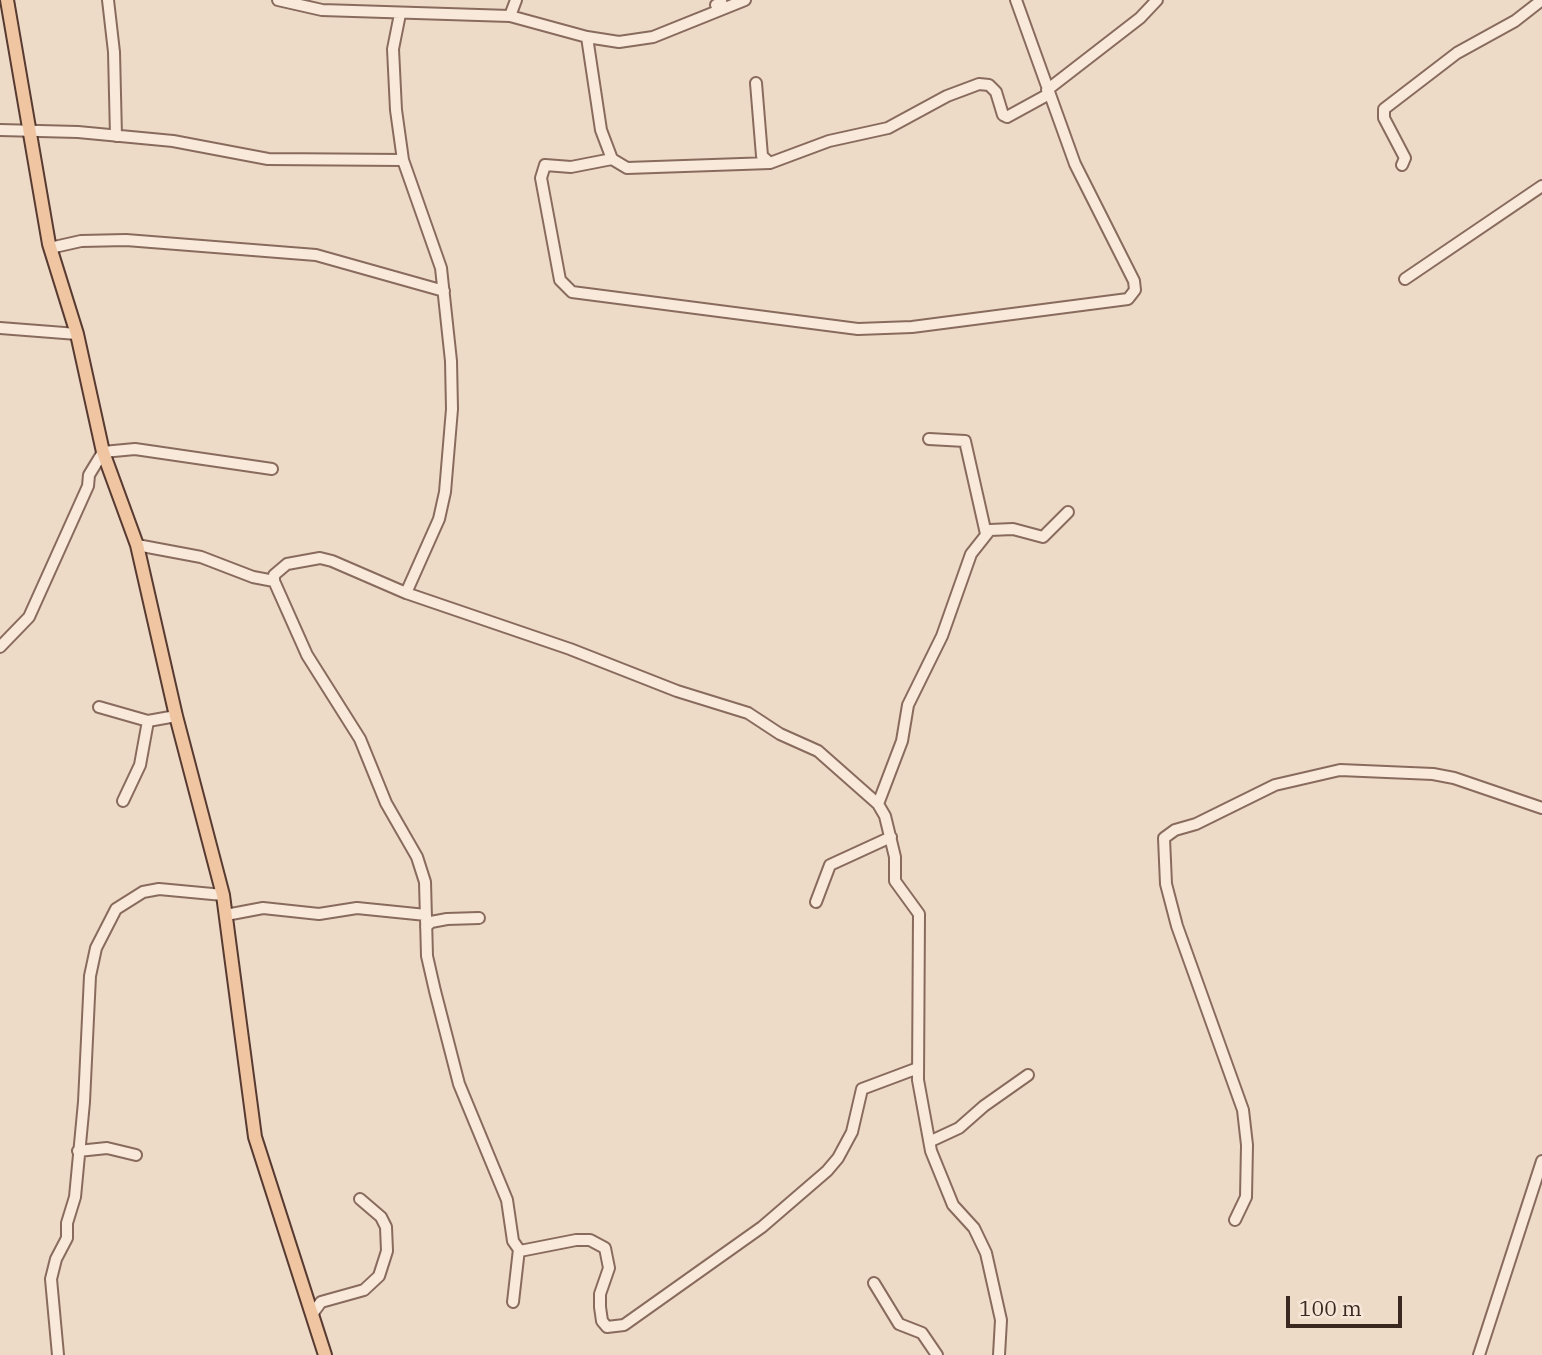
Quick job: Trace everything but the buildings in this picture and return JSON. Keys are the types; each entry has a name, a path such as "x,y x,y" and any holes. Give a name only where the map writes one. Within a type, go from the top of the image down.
{"main road":[{"path":"7,0 50,248 77,334 103,452 137,545 176,716 223,895 255,1137 326,1355"}],"street":[{"path":"108,0 115,63 116,136"},
{"path":"278,0 322,10 510,16 587,37 634,41 709,16 745,0"},
{"path":"390,0 396,13 392,78 403,160 441,268 452,409 445,492 439,519 406,593"},
{"path":"510,16 516,0"},
{"path":"612,159 571,167 545,165 541,170 560,280 572,292 858,329 912,327 1128,299 1135,289 1135,281 1075,164 1016,0"},
{"path":"587,37 601,130 612,159 626,168 770,163 829,141 888,128 947,96 979,84 989,85 996,92 1003,115 1007,117 1048,92 1140,18 1157,0"},
{"path":"1402,165 1405,158 1384,118 1384,109 1457,53 1514,21 1542,0"},
{"path":"709,16 718,2"},
{"path":"756,83 762,156 770,163"},
{"path":"0,130 173,141 268,159 403,160"},
{"path":"1405,279 1542,186"},
{"path":"50,248 81,241 126,240 316,255 349,261 444,291"},
{"path":"0,328 77,334"},
{"path":"929,439 965,441 986,534"},
{"path":"0,646 29,617 83,498 89,475 103,452 135,449 272,469"},
{"path":"878,804 902,741 912,696 942,636 963,570 986,534 995,528 1043,537 1068,512"},
{"path":"137,545 201,557 253,577 274,581"},
{"path":"918,1069 862,1089 848,1144 827,1171 752,1235 624,1325 607,1327 602,1321 600,1294 609,1268 608,1256 599,1244 576,1240 525,1251 519,1249 513,1241 508,1200 459,1084 426,956 425,882 417,857 386,803 360,739 307,655 274,581 274,575 287,564 320,558 406,593 570,649 677,691 748,713 780,734 818,751 878,804 891,837 895,881 919,914 918,1069 924,1120 931,1141 930,1151 953,1205 974,1228 986,1253 1001,1320 999,1355"},
{"path":"99,707 148,721 176,716"},
{"path":"123,800 140,765 148,721"},
{"path":"1235,1220 1246,1197 1247,1145 1243,1110 1177,926 1166,884 1164,838 1174,830 1196,824 1275,785 1340,770 1433,774 1454,778 1542,808"},
{"path":"816,902 830,865 891,837"},
{"path":"58,1355 51,1279 55,1259 67,1238 67,1223 75,1197 84,1102 90,976 96,948 108,921 127,899 143,891 159,889 223,895"},
{"path":"226,915 263,908 319,914 357,908 430,922 479,918"},
{"path":"931,1141 959,1128 984,1106 1028,1075"},
{"path":"78,1151 107,1148 136,1155"},
{"path":"1479,1355 1542,1161"},
{"path":"313,1313 321,1302 363,1290 379,1276 387,1251 386,1227 382,1217 360,1199"},
{"path":"513,1302 519,1249"},
{"path":"874,1283 899,1324 922,1333 934,1350 945,1355"}]}
